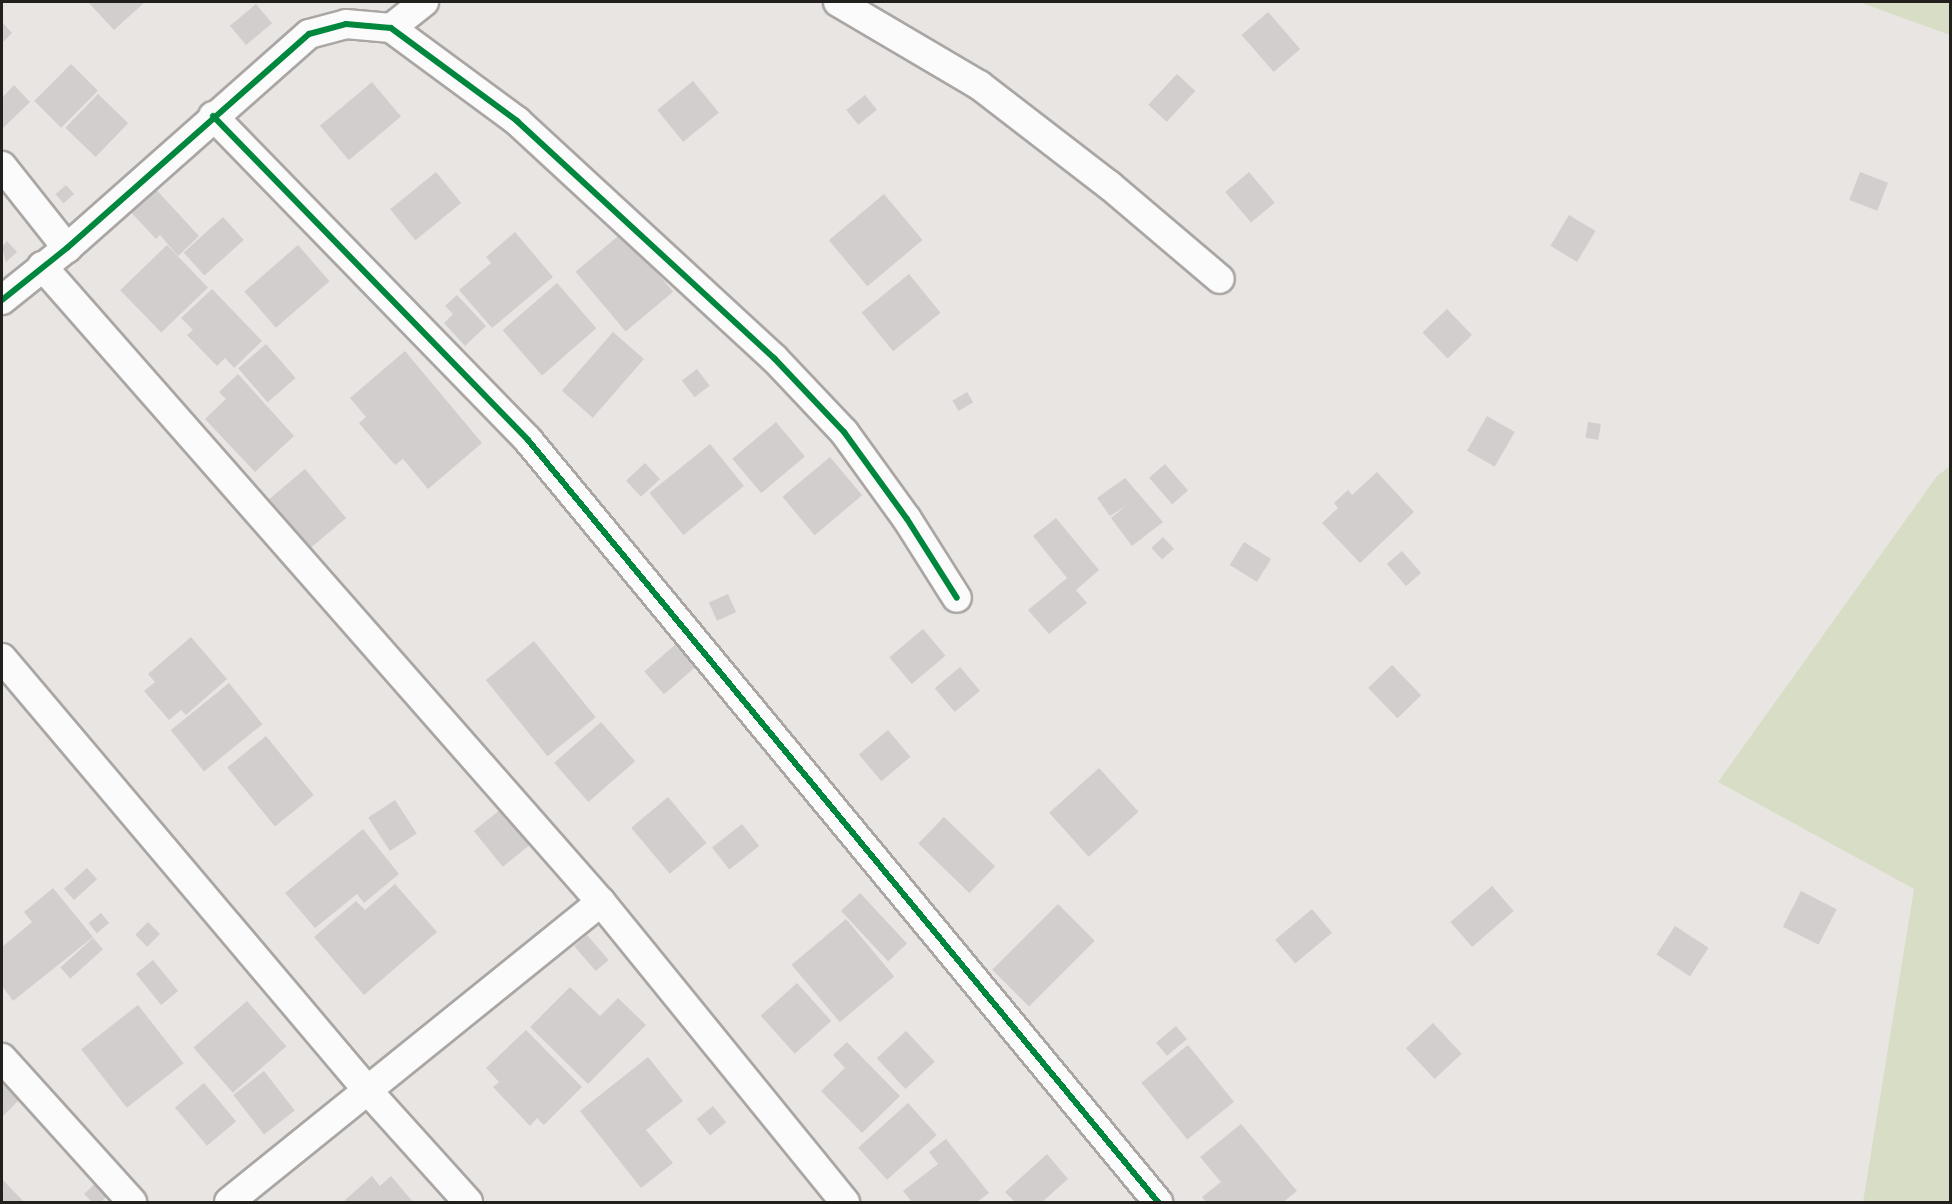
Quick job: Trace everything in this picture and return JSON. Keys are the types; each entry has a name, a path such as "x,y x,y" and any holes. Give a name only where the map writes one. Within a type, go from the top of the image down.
{"street":[{"path":"391,28 424,2"},
{"path":"838,2 979,85 1109,185 1220,279"},
{"path":"2,300 67,248 213,116 309,34 346,24 371,23 391,28 517,121 774,358 844,432 907,519 957,598"},
{"path":"213,116 528,440 1158,1203"},
{"path":"2,166 67,248"},
{"path":"42,266 602,902 845,1203"},
{"path":"2,658 369,1092 468,1203"},
{"path":"229,1203 602,902"},
{"path":"2,1058 132,1203"}],"green space":[{"path":"1859,2 1950,2 1950,35"},
{"path":"1950,466 1950,1202 1863,1202 1914,889 1718,782 1937,476"}],"building":[{"path":"88,2 145,2 114,30"},
{"path":"256,4 272,23 246,45 230,26"},
{"path":"1268,12 1300,49 1274,72 1242,35"},
{"path":"2,22 12,33 2,43"},
{"path":"71,64 98,91 61,128 34,101"},
{"path":"1177,74 1195,91 1167,122 1148,105"},
{"path":"693,81 719,113 683,142 657,110"},
{"path":"372,82 401,116 349,160 320,126"},
{"path":"14,85 30,102 3,128 2,98"},
{"path":"98,94 128,123 96,157 65,128"},
{"path":"865,95 877,110 858,125 846,110"},
{"path":"436,172 461,203 415,240 390,209"},
{"path":"1249,172 1275,203 1251,223 1225,192"},
{"path":"1860,172 1888,183 1877,211 1849,200"},
{"path":"151,184 199,236 178,256 160,235 156,239 126,207"},
{"path":"66,185 74,194 64,203 56,194"},
{"path":"884,194 923,240 867,286 829,240"},
{"path":"1569,215 1596,231 1577,262 1550,246"},
{"path":"223,217 244,240 204,276 184,252"},
{"path":"515,232 553,277 492,328 459,290 491,263 486,257"},
{"path":"623,232 673,292 626,332 576,272"},
{"path":"7,241 17,252 6,262 2,247"},
{"path":"167,245 208,287 161,333 120,290"},
{"path":"298,245 329,281 276,328 244,292"},
{"path":"909,274 940,313 893,351 862,312"},
{"path":"557,283 596,328 542,376 503,330"},
{"path":"212,289 262,341 234,368 225,358 217,366 187,335 193,330 181,318"},
{"path":"457,295 486,326 465,346 444,323 453,314 445,306"},
{"path":"1447,309 1472,335 1448,359 1423,333"},
{"path":"613,332 644,359 593,418 562,391"},
{"path":"266,344 296,378 268,402 238,368"},
{"path":"405,351 482,443 428,489 403,459 395,465 359,423 366,417 350,398"},
{"path":"697,369 710,386 694,397 682,380"},
{"path":"238,374 294,436 255,472 205,419 226,399 219,392"},
{"path":"967,392 973,402 959,411 952,401"},
{"path":"1487,416 1515,432 1495,467 1467,451"},
{"path":"776,422 805,456 761,493 732,459"},
{"path":"1588,422 1601,424 1598,440 1585,438"},
{"path":"710,444 744,486 683,535 649,493"},
{"path":"830,457 862,495 815,535 783,497"},
{"path":"645,463 660,479 641,497 626,481"},
{"path":"1165,464 1188,490 1172,504 1149,478"},
{"path":"305,469 346,518 308,550 267,501"},
{"path":"1377,472 1414,512 1360,563 1322,523 1338,508 1334,503 1348,490 1352,495"},
{"path":"1125,478 1163,522 1132,546 1111,518 1127,505 1110,516 1097,498"},
{"path":"1056,518 1099,570 1076,590 1087,603 1049,634 1028,610 1067,578 1033,536"},
{"path":"1163,537 1174,549 1162,560 1151,548"},
{"path":"1244,542 1271,559 1257,582 1230,565"},
{"path":"1402,551 1421,573 1406,586 1387,564"},
{"path":"728,594 736,612 717,621 709,603"},
{"path":"923,629 945,656 912,684 889,657"},
{"path":"191,637 227,679 186,715 181,710 169,720 144,691 155,682 148,674"},
{"path":"534,641 596,717 547,756 486,680"},
{"path":"676,644 696,667 664,694 644,672"},
{"path":"1392,665 1421,695 1397,718 1368,688"},
{"path":"960,667 980,691 955,712 935,688"},
{"path":"229,683 262,724 204,771 171,730"},
{"path":"601,722 635,761 588,802 554,763"},
{"path":"888,730 910,757 881,781 859,754"},
{"path":"266,736 314,795 275,827 227,767"},
{"path":"1099,768 1138,812 1089,857 1049,813"},
{"path":"668,797 707,843 670,874 631,828"},
{"path":"395,800 417,834 390,851 368,817"},
{"path":"501,809 530,845 503,867 474,831"},
{"path":"944,817 995,866 969,893 918,844"},
{"path":"742,824 759,846 729,869 712,847"},
{"path":"363,829 399,874 364,903 357,894 315,928 285,893"},
{"path":"87,868 97,879 74,900 64,889"},
{"path":"395,884 437,932 364,995 314,937 356,901 365,910"},
{"path":"1492,886 1514,911 1472,947 1450,922"},
{"path":"53,888 93,937 13,1001 2,986 2,947 32,922 24,912"},
{"path":"1801,891 1837,909 1818,945 1783,927"},
{"path":"860,893 907,943 888,961 841,911"},
{"path":"1058,904 1095,941 1029,1007 992,970"},
{"path":"1312,909 1332,933 1295,964 1275,940"},
{"path":"101,913 109,923 97,933 89,923"},
{"path":"846,919 894,976 840,1022 792,965"},
{"path":"148,922 160,934 147,947 135,935"},
{"path":"1675,926 1709,948 1690,976 1656,955"},
{"path":"587,935 609,960 596,971 574,946"},
{"path":"93,938 103,949 70,979 60,967"},
{"path":"153,960 178,991 161,1005 136,974"},
{"path":"797,983 831,1021 795,1054 761,1016"},
{"path":"570,987 600,1016 618,998 646,1025 588,1084 530,1027"},
{"path":"247,1001 286,1046 233,1093 193,1048"},
{"path":"138,1005 184,1063 127,1108 81,1049"},
{"path":"1433,1023 1462,1054 1435,1079 1406,1048"},
{"path":"1176,1026 1187,1039 1167,1056 1156,1043"},
{"path":"526,1030 582,1087 544,1125 537,1118 530,1126 493,1087 499,1082 486,1068"},
{"path":"906,1031 935,1062 905,1089 877,1058"},
{"path":"847,1042 900,1096 862,1133 821,1091 845,1068 833,1055"},
{"path":"1188,1045 1234,1102 1187,1139 1141,1083"},
{"path":"648,1057 683,1101 646,1130 673,1163 641,1188 580,1111"},
{"path":"264,1071 295,1110 264,1134 233,1095"},
{"path":"2,1081 20,1099 2,1117"},
{"path":"204,1083 236,1121 207,1146 175,1107"},
{"path":"908,1103 937,1135 887,1180 858,1148"},
{"path":"713,1106 726,1122 710,1136 697,1119"},
{"path":"1241,1124 1297,1191 1283,1202 1206,1202 1202,1197 1221,1182 1200,1157"},
{"path":"946,1139 989,1193 977,1202 912,1202 903,1191 938,1164 929,1152"},
{"path":"1047,1154 1068,1179 1042,1202 1015,1202 1005,1192"},
{"path":"113,1167 124,1180 101,1202 92,1202 84,1194"},
{"path":"372,1176 380,1186 391,1176 413,1202 346,1202 345,1200"},
{"path":"2,1179 24,1202 2,1202"}],"cycle path":[{"path":"2,300 67,248 309,34 346,24 391,28 517,121 774,358 844,432 907,519 957,598"},
{"path":"213,116 528,440 1158,1202"}]}
